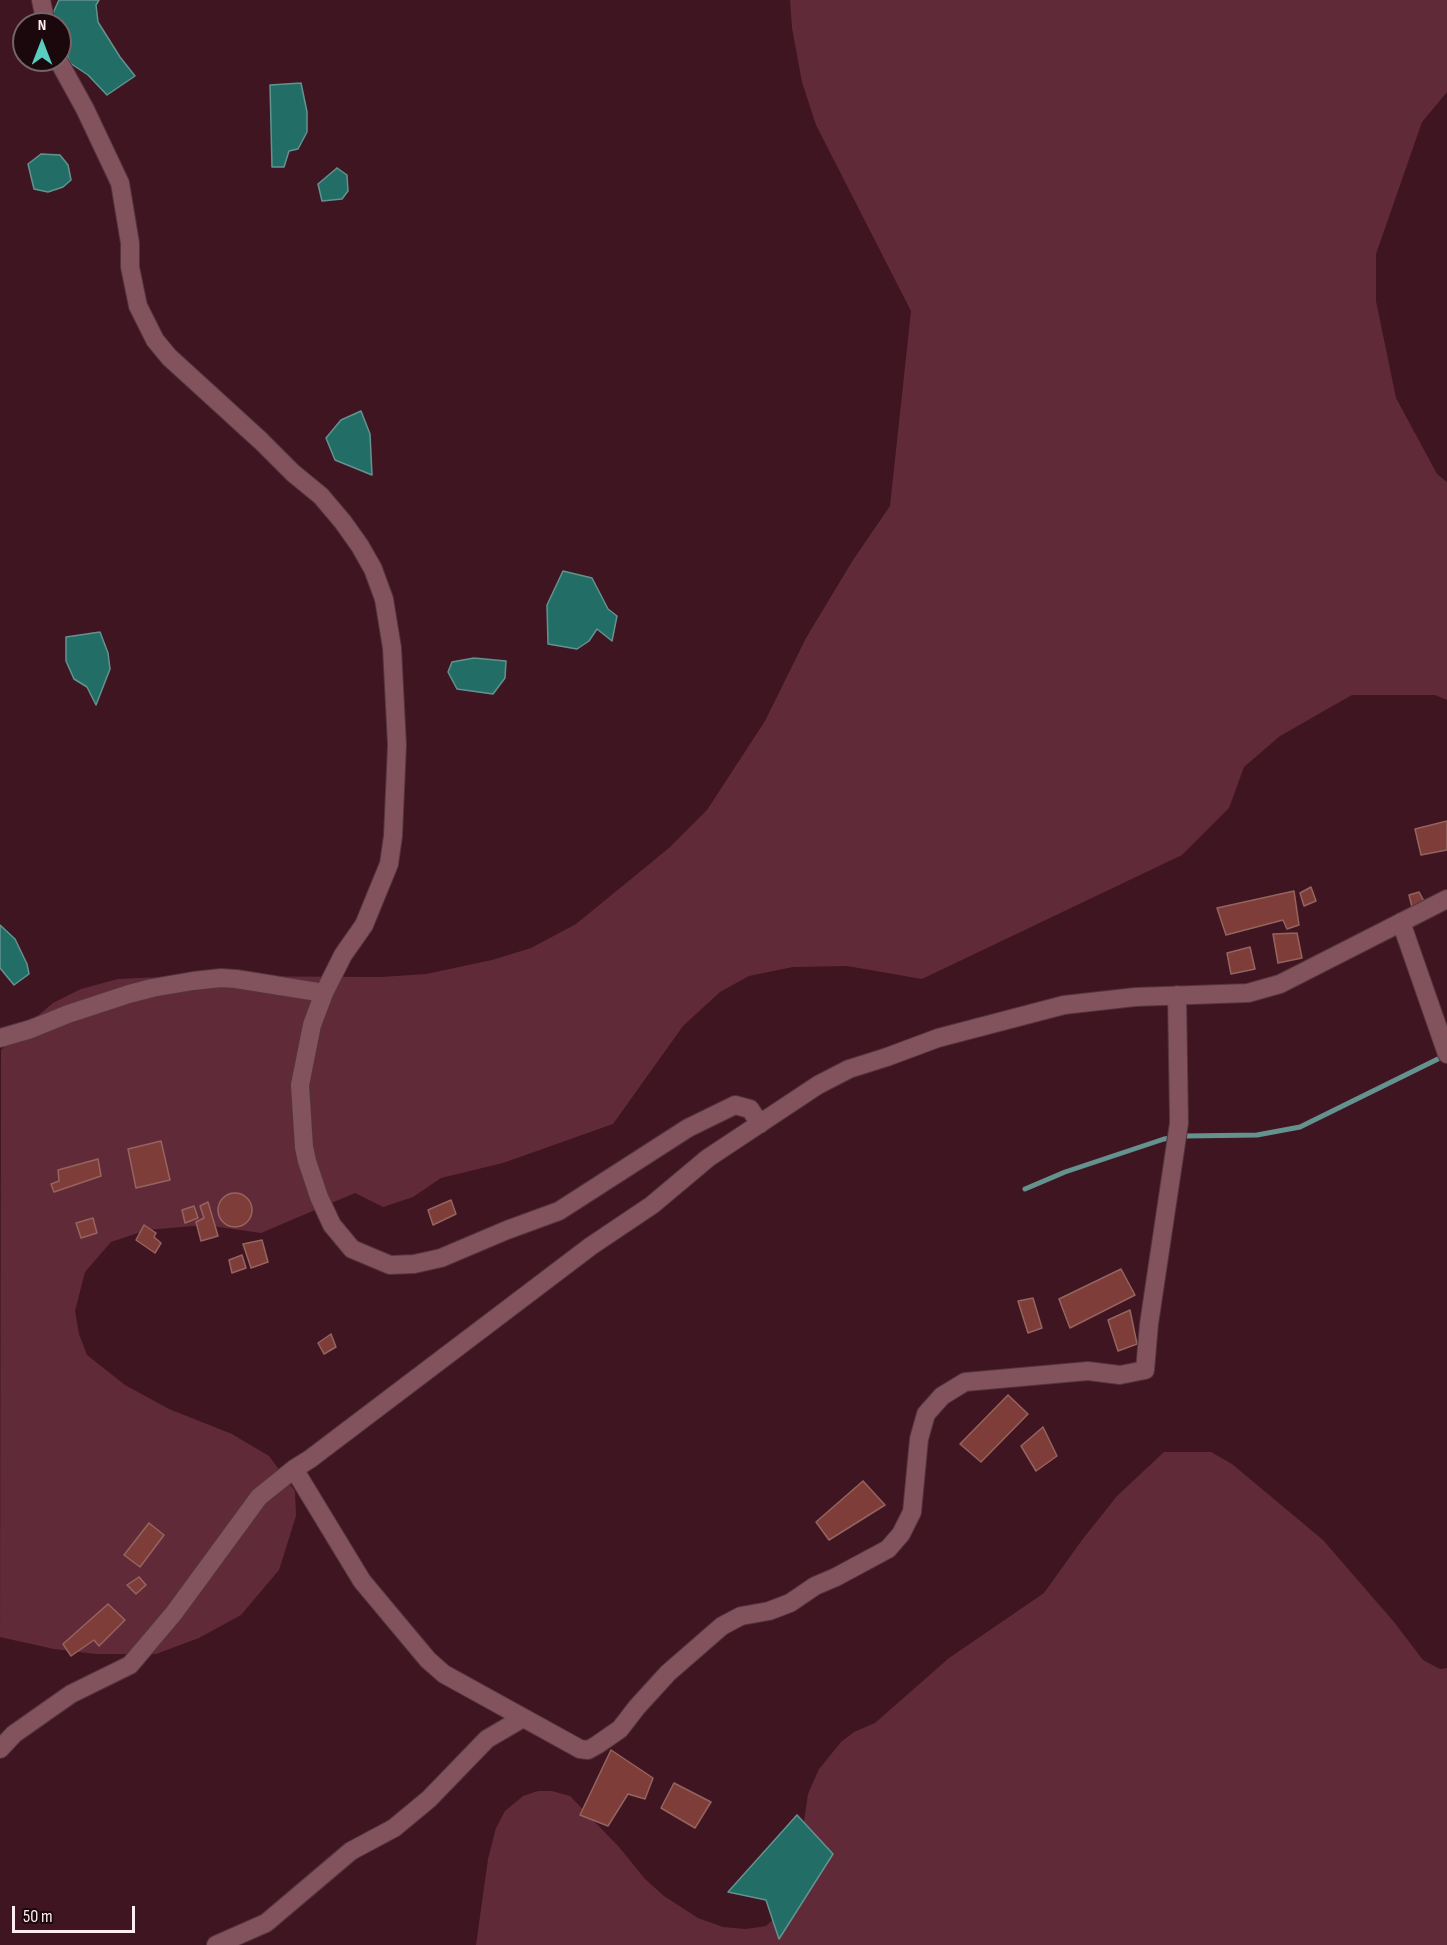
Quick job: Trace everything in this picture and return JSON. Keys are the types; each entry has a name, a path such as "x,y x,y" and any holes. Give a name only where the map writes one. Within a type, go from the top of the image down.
{"street":[{"path":"65,72 120,183 130,243 130,267 138,306 155,340 169,357 321,496 360,546 373,569 384,599 392,648 397,745 393,836 389,864 364,925 343,956 324,993 312,1025 300,1085 304,1147 319,1197 332,1225 352,1249 390,1265 414,1264 441,1258 559,1211 688,1128 735,1105 750,1109 760,1124"},
{"path":"0,1749 14,1734 71,1694 130,1665 174,1613 259,1497 591,1246 652,1204 708,1158 818,1085 849,1069 939,1038 1064,1005 1135,997 1248,993 1280,984 1447,899"},
{"path":"1401,922 1445,1049"},
{"path":"0,1038 129,994 193,981 236,979 324,993"},
{"path":"294,1469 362,1581 428,1660 444,1674 580,1749 588,1750 620,1728 668,1673 722,1626 741,1616 769,1611 790,1603 815,1586 888,1550 902,1534 912,1512 919,1439 926,1414 942,1396 964,1382 1088,1371 1120,1375 1145,1370 1149,1324 1179,1123 1177,995"},
{"path":"216,1945 266,1923 351,1851 393,1828 429,1798 487,1739 523,1718"}],"shaded area":[{"path":"790,0 1447,0 1447,92 1422,122 1376,254 1376,301 1396,398 1437,474 1447,482 1447,700 1435,695 1352,695 1280,736 1244,767 1229,808 1182,855 922,979 847,966 793,967 749,976 720,992 683,1026 613,1124 503,1163 441,1178 413,1197 383,1207 355,1193 261,1233 205,1225 147,1230 111,1242 85,1272 75,1311 79,1334 87,1355 125,1385 169,1409 232,1434 269,1456 295,1491 296,1516 279,1570 241,1615 199,1638 156,1654 96,1654 54,1649 0,1637 1,1050 53,1003 81,989 118,979 182,976 381,977 426,974 492,960 531,948 576,924 669,848 707,810 765,721 806,638 853,560 890,506 911,311 816,125 802,82 792,28"},
{"path":"1164,1452 1211,1452 1232,1464 1323,1540 1394,1622 1423,1660 1440,1669 1447,1668 1447,1945 476,1945 488,1859 496,1828 505,1811 523,1796 538,1791 552,1791 570,1796 619,1847 645,1879 664,1896 698,1918 723,1927 746,1929 766,1926 777,1916 803,1828 808,1794 819,1769 841,1742 854,1732 875,1723 949,1658 1044,1593 1117,1496"}],"water":[{"path":"59,0 99,0 96,5 98,22 135,76 107,95 88,75 72,64 72,12 53,12"},
{"path":"301,83 307,112 307,132 298,149 289,151 284,167 272,167 270,85"},
{"path":"41,154 60,155 68,165 71,180 63,187 48,192 34,189 28,164"},
{"path":"337,168 347,175 348,191 342,199 322,201 318,184"},
{"path":"361,411 370,434 372,475 335,460 326,438 341,420"},
{"path":"563,571 592,578 608,609 617,616 612,641 597,629 589,641 577,649 548,644 547,605"},
{"path":"100,632 108,653 110,669 96,705 87,687 74,679 66,661 66,637"},
{"path":"474,658 506,661 505,678 493,694 457,689 448,672 452,662"},
{"path":"0,925 15,939 27,964 29,974 14,985 0,968"},
{"path":"797,1815 833,1854 779,1939 766,1900 728,1892"}],"building":[{"path":"1447,821 1447,850 1421,855 1415,829"},
{"path":"1311,887 1316,901 1304,906 1300,893"},
{"path":"1294,891 1299,925 1287,929 1283,920 1226,935 1217,908"},
{"path":"1419,892 1424,901 1412,907 1409,895"},
{"path":"1297,933 1302,958 1278,963 1273,934"},
{"path":"1250,947 1255,969 1231,974 1227,953"},
{"path":"161,1141 170,1180 136,1188 128,1149"},
{"path":"98,1159 101,1176 54,1192 51,1184 59,1181 58,1170"},
{"path":"235,1193 247,1198 252,1210 247,1222 235,1227 223,1222 218,1210 223,1198"},
{"path":"451,1200 456,1214 433,1225 428,1210"},
{"path":"208,1202 218,1236 201,1241 196,1222 204,1218 200,1206"},
{"path":"194,1206 198,1218 185,1223 182,1210"},
{"path":"93,1218 97,1233 81,1238 76,1223"},
{"path":"144,1225 156,1233 154,1237 161,1243 155,1253 136,1240"},
{"path":"262,1240 268,1262 251,1268 243,1244"},
{"path":"242,1255 246,1268 232,1273 229,1260"},
{"path":"1121,1269 1135,1295 1070,1328 1059,1299"},
{"path":"1033,1298 1042,1328 1028,1333 1018,1301"},
{"path":"1130,1310 1137,1344 1118,1351 1108,1320"},
{"path":"331,1334 336,1347 324,1354 318,1343"},
{"path":"1008,1395 1028,1414 981,1462 960,1444"},
{"path":"1043,1427 1057,1456 1036,1471 1021,1446"},
{"path":"863,1481 885,1505 829,1540 816,1522"},
{"path":"149,1523 164,1535 140,1567 124,1555"},
{"path":"139,1577 146,1585 136,1594 127,1585"},
{"path":"108,1604 125,1620 99,1646 94,1640 71,1656 63,1644"},
{"path":"611,1750 653,1778 645,1799 628,1794 608,1826 580,1815"},
{"path":"674,1783 711,1802 695,1828 661,1808"}],"waterway":[{"path":"1025,1189 1065,1172 1164,1139 1186,1136 1257,1135 1300,1127 1444,1056"}]}
